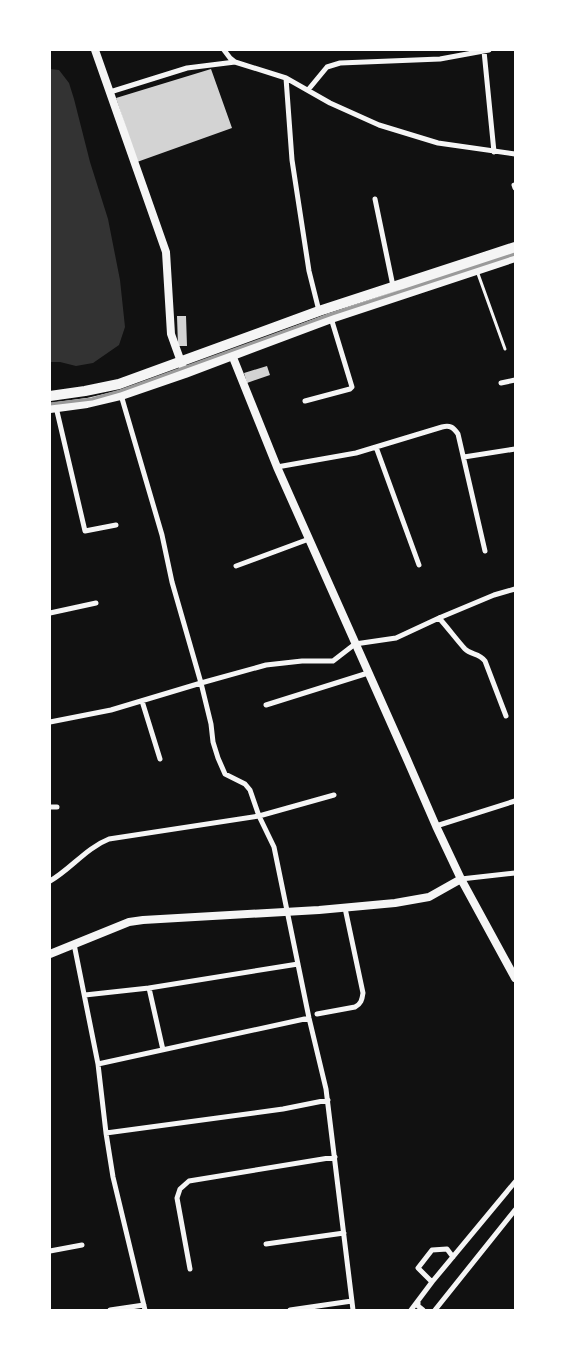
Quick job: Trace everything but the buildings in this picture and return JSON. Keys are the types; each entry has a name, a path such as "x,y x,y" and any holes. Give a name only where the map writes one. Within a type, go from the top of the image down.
{"highway":[{"path":"53,408 121,395 185,373 331,318 349,307 393,287 515,247"},
{"path":"50,396 119,384 319,311 349,307 515,257"}],"street":[{"path":"95,50 166,252 171,334 185,373"},
{"path":"224,50 235,62 286,78 330,103 379,125 438,143 515,154"},
{"path":"308,90 327,67 340,63 440,59 487,50 494,152"},
{"path":"110,92 187,68 235,62"},
{"path":"286,78 292,160 308,271 319,311"},
{"path":"375,199 393,287"},
{"path":"305,401 350,389 352,386 331,318"},
{"path":"232,356 308,539 460,879 515,978"},
{"path":"501,383 515,380"},
{"path":"121,395 162,535 172,582 201,684 218,758 225,774 245,784 250,790 259,816 274,846 309,1018 328,1100 353,1310"},
{"path":"53,408 84,532 116,525"},
{"path":"277,467 356,453 447,426 454,428 458,434 464,457 485,551"},
{"path":"376,447 419,565"},
{"path":"464,457 515,449"},
{"path":"236,566 308,539"},
{"path":"50,722 111,710 266,665 333,660 355,644 396,638 494,595 515,589"},
{"path":"50,613 96,603"},
{"path":"440,618 465,649 481,656 485,661 506,716"},
{"path":"266,705 368,673"},
{"path":"142,701 160,759"},
{"path":"50,881 99,843 109,839 259,816 334,795"},
{"path":"436,826 515,801"},
{"path":"50,806 57,806"},
{"path":"50,954 129,922 395,903 429,897 460,879 515,873"},
{"path":"317,1014 355,1008 362,1000 345,908"},
{"path":"74,944 98,1064 106,1133 114,1177 145,1307 110,1310"},
{"path":"85,995 150,988 298,964"},
{"path":"150,988 163,1050"},
{"path":"98,1064 309,1018"},
{"path":"106,1133 284,1109 328,1100"},
{"path":"190,1269 176,1198 180,1189 189,1181 335,1157"},
{"path":"411,1310 515,1182"},
{"path":"435,1310 515,1210"},
{"path":"266,1244 344,1233"},
{"path":"50,1251 82,1245"},
{"path":"432,1282 418,1268 432,1250 447,1249 453,1257"},
{"path":"290,1310 352,1301"},
{"path":"418,1301 418,1306 423,1310"}],"lane":[{"path":"477,270 505,349"}],"shaded area":[{"path":"50,69 59,70 69,83 74,99 90,162 108,219 120,280 125,327 119,345 93,363 76,366 60,362 50,362"}],"railway":[{"path":"50,404 92,399 120,391 332,314 515,254"}]}
